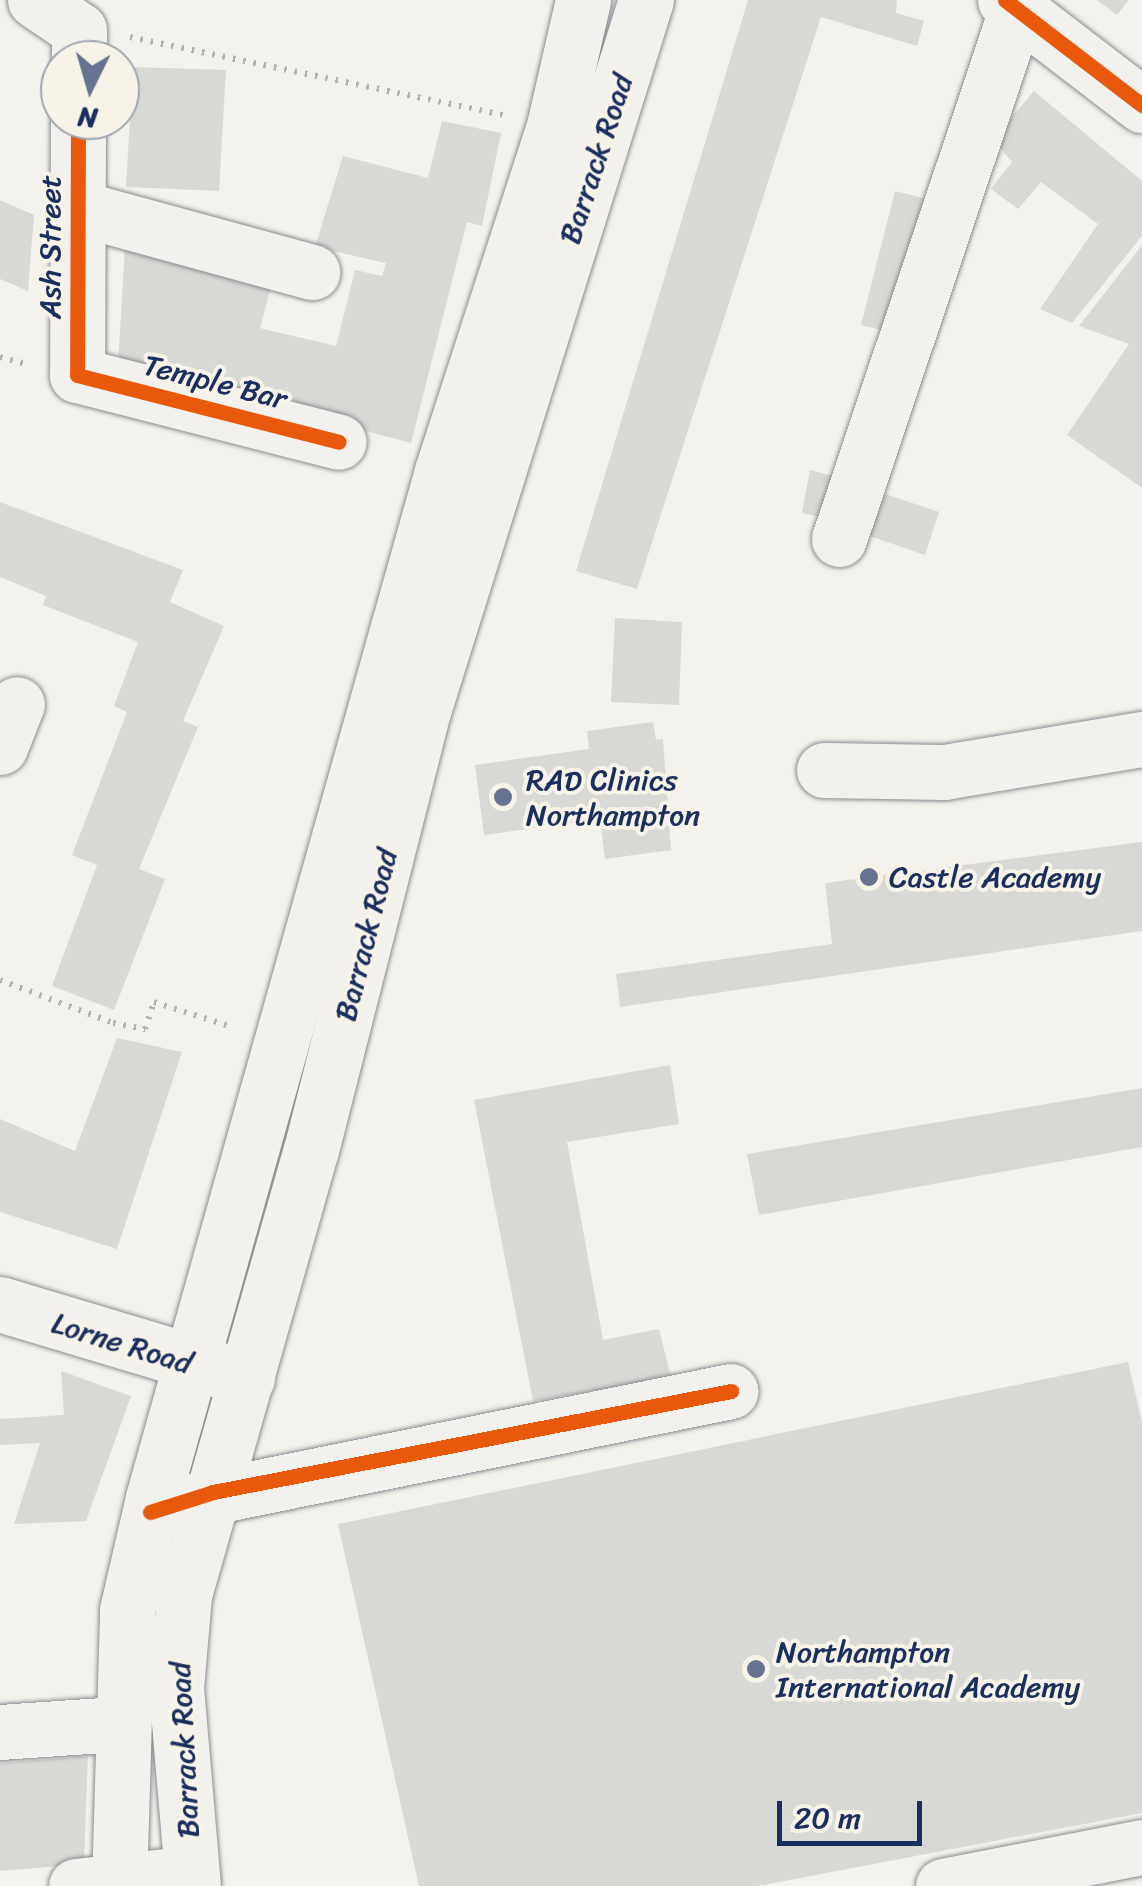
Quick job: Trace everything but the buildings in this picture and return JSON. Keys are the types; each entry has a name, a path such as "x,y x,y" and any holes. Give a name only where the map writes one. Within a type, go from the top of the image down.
{"main road":[{"path":"35,0 74,40"},
{"name":"Barrack Road","path":"104,1884 127,1610 150,1512 442,471 554,126 583,0"},
{"name":"Barrack Road","path":"192,1880 176,1688 184,1595 247,1378 423,712 646,0"},
{"path":"839,539 1011,4 1142,105"},
{"name":"Ash Street","path":"76,375 78,140"},
{"path":"78,208 312,272"},
{"name":"Temple Bar","path":"76,375 339,442"},
{"path":"824,770 944,772 1142,739"},
{"name":"Lorne Road","path":"8,1313 247,1378"},
{"path":"150,1512 214,1492 732,1391"},
{"path":"0,1732 118,1724"},
{"path":"943,1886 1142,1847"},
{"path":"104,1884 192,1880"}],"path":[{"path":"140,46 200,46 554,126"},
{"path":"0,980 112,1023 144,1029 154,1002 282,1042"}],"cycle path":[{"path":"1005,0 1142,105"},
{"path":"78,140 77,375 339,442"},
{"path":"150,1512 213,1492 731,1391"}],"place":[{"name":"RAD Clinics Northampton","path":"503,797"},
{"name":"Castle Academy","path":"869,877"},
{"name":"Northampton International Academy","path":"756,1669"}]}
